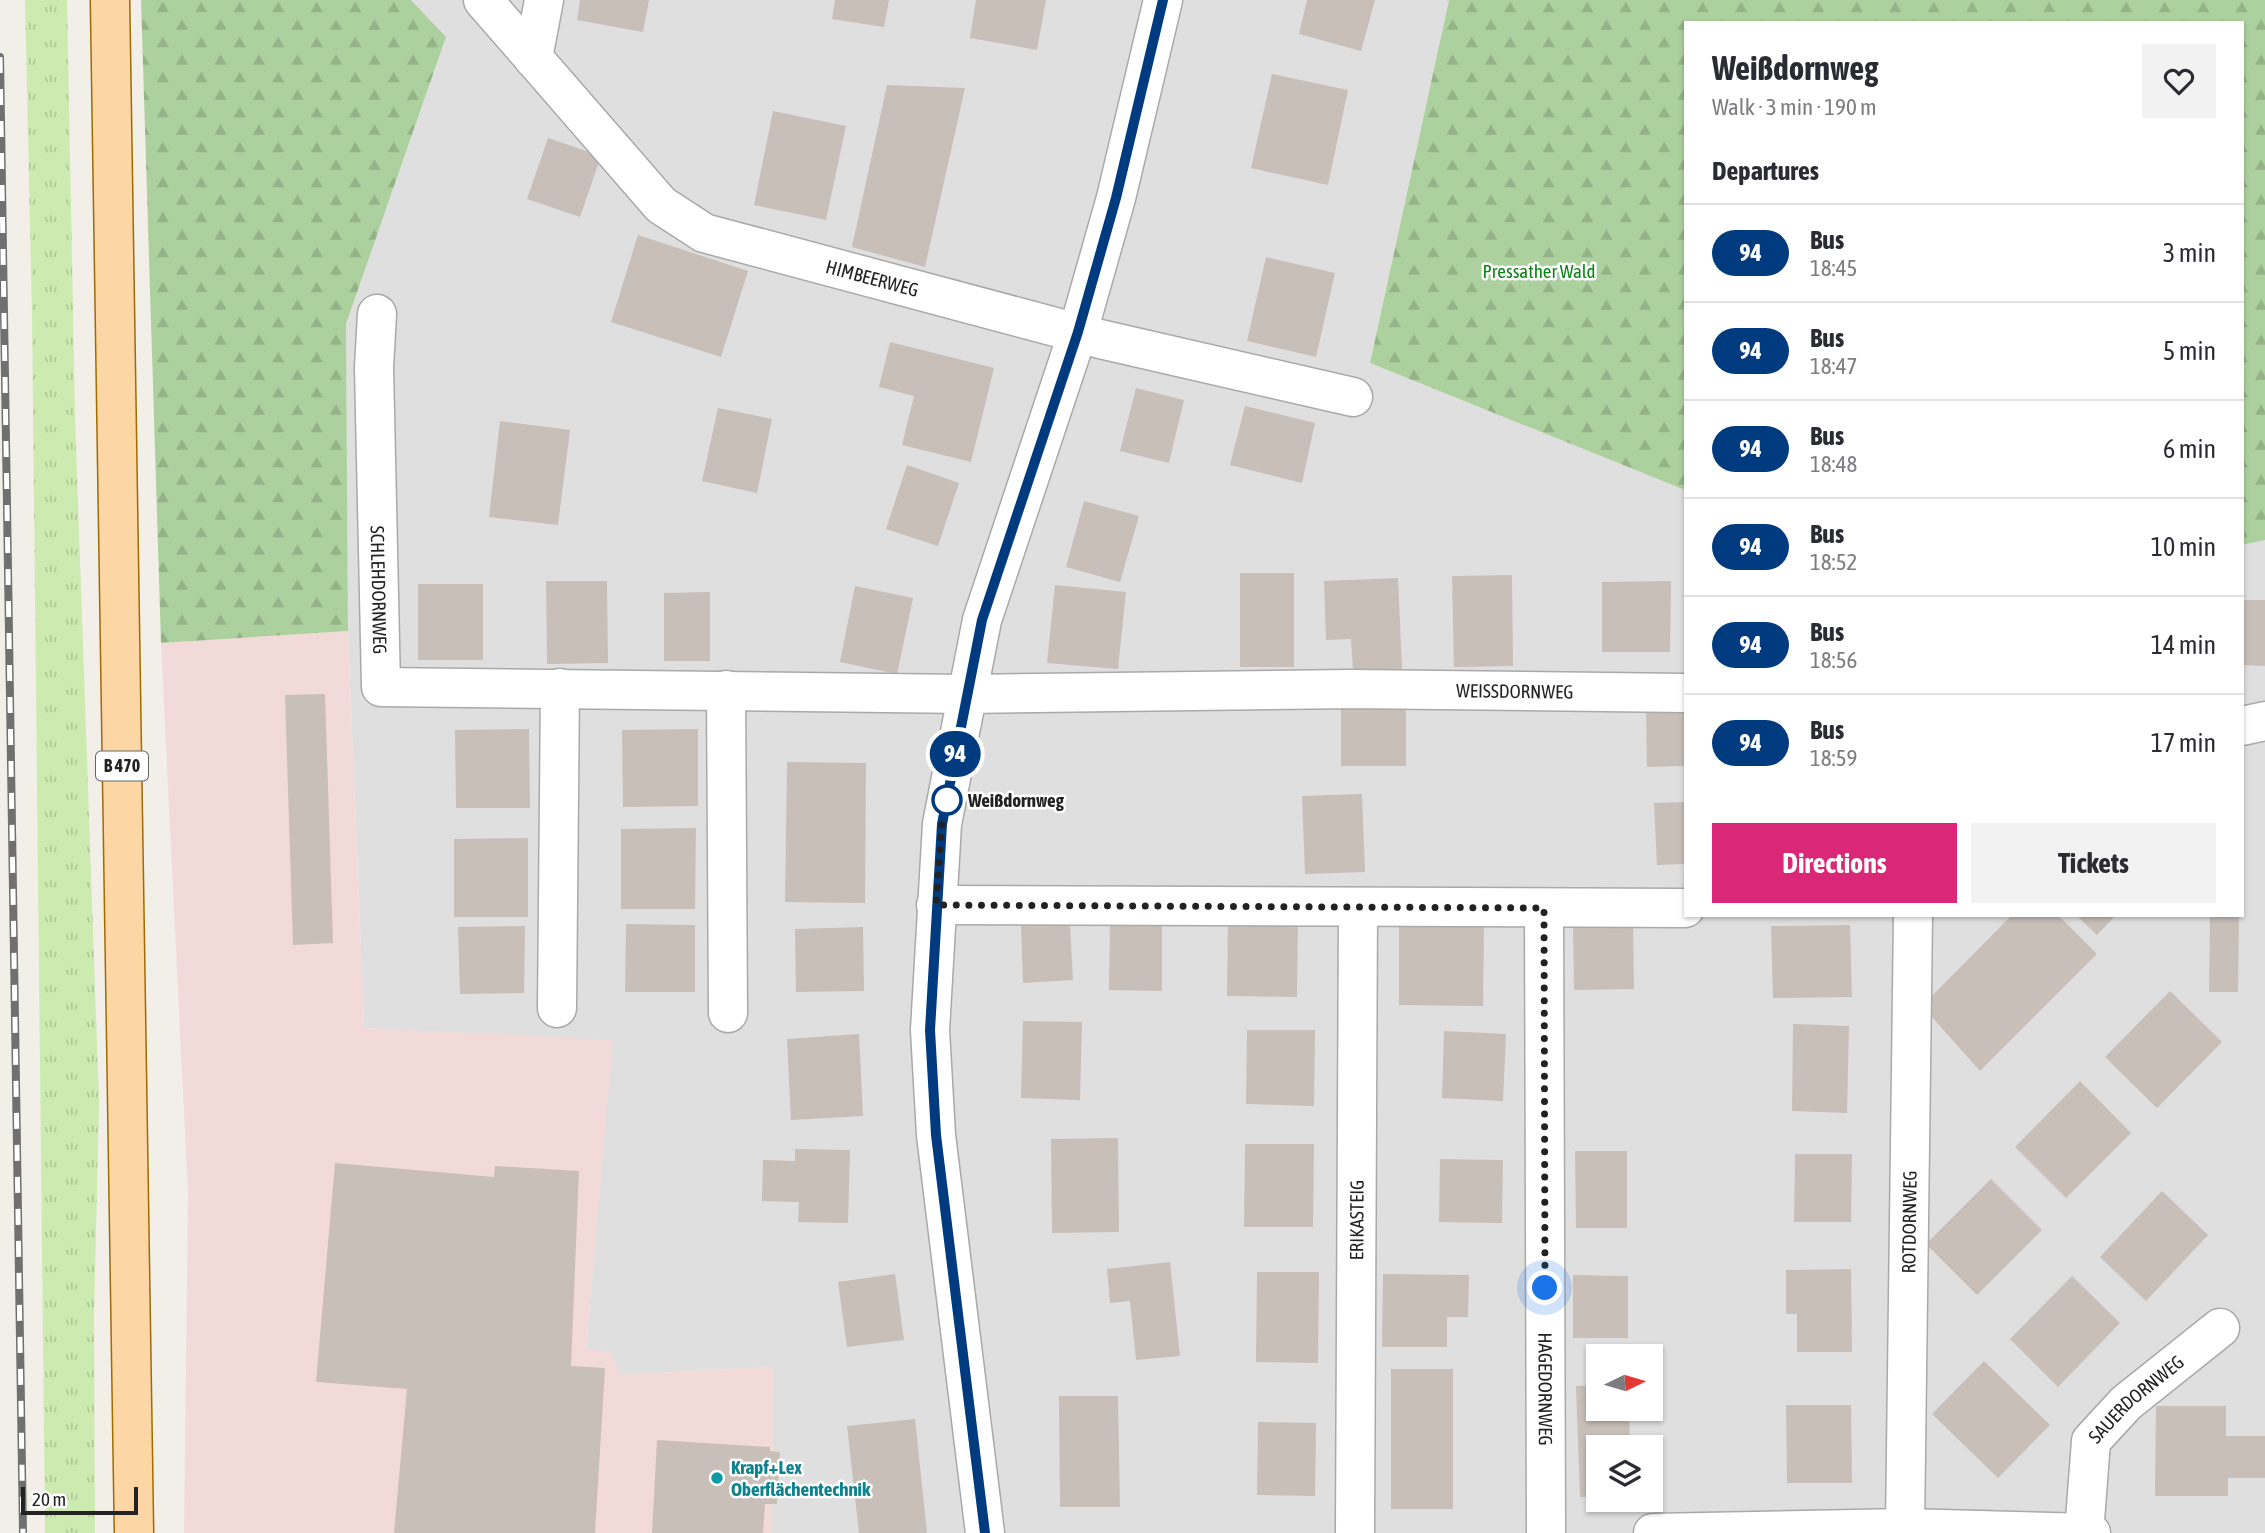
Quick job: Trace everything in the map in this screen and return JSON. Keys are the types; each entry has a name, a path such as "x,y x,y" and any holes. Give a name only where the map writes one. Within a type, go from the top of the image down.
{"main road":[{"name":"B 470","path":"110,0 134,1533"}],"street":[{"name":"HIMBEERWEG","path":"483,0 661,205 704,233 1078,332 1353,397"},
{"path":"533,58 544,0"},
{"path":"985,1533 936,1135 930,1030 942,824 982,620 1078,332 1116,198 1163,0"},
{"name":"SCHLEHDORNWEG","path":"377,314 374,367 381,687 967,694"},
{"path":"557,1008 560,688"},
{"name":"WEISSDORNWEG","path":"967,694 1338,689 1684,693"},
{"path":"726,690 728,1013"},
{"path":"2244,726 2265,721"},
{"path":"936,905 1684,908"},
{"name":"ERIKASTEIG","path":"1356,1533 1358,907"},
{"name":"HAGEDORNWEG","path":"1544,908 1546,1533"},
{"name":"ROTDORNWEG","path":"1905,1528 1913,917"},
{"name":"SAUERDORNWEG","path":"2084,1533 2091,1441 2126,1403 2220,1328"},
{"path":"1653,1533 1905,1528 2091,1533"}],"shaded area":[{"path":"411,0 1449,0 1370,363 1684,490 1684,917 2244,917 2244,545 2265,540 2265,1533 772,1533 773,1367 620,1375 586,1349 612,1041 364,1028 348,631 346,324 446,37"},
{"path":"348,631 364,1028 613,1040 586,1349 611,1352 620,1375 773,1367 772,1533 184,1533 188,1194 161,643"}],"green space":[{"path":"25,0 67,0 75,416 99,1102 94,1317 95,1533 45,1533 32,314"},
{"path":"141,0 411,0 446,37 346,324 348,631 161,643"},
{"name":"Pressather Wald","path":"1449,0 2265,0 2265,540 2244,545 2244,21 1684,21 1684,490 1370,363"}],"building":[{"path":"580,0 649,0 643,32 577,20"},
{"path":"835,0 889,0 884,27 832,19"},
{"path":"976,0 1046,0 1037,50 970,38"},
{"path":"1307,0 1375,0 1361,51 1299,34"},
{"path":"1272,74 1348,90 1328,185 1251,168"},
{"path":"887,85 965,88 925,267 852,247"},
{"path":"773,111 846,126 826,220 754,205"},
{"path":"548,138 601,156 580,217 527,199"},
{"path":"638,235 748,271 721,357 611,322"},
{"path":"1266,257 1335,273 1316,357 1247,341"},
{"path":"890,342 994,368 971,462 902,445 914,396 879,387"},
{"path":"1136,388 1184,400 1169,463 1120,451"},
{"path":"1245,406 1315,423 1302,483 1230,465"},
{"path":"718,408 772,419 757,493 702,481"},
{"path":"500,421 570,430 558,525 489,517"},
{"path":"907,465 959,483 938,546 886,529"},
{"path":"1084,501 1139,516 1120,582 1066,567"},
{"path":"1240,573 1294,573 1294,667 1240,667"},
{"path":"1512,575 1513,666 1454,667 1452,576"},
{"path":"1398,578 1402,669 1353,671 1351,639 1326,640 1324,581"},
{"path":"546,581 607,581 608,663 547,664"},
{"path":"1671,581 1670,652 1602,652 1602,582"},
{"path":"418,584 483,584 483,660 418,660"},
{"path":"1055,585 1126,592 1118,669 1047,663"},
{"path":"855,586 913,598 897,674 840,662"},
{"path":"710,592 710,661 664,661 664,593"},
{"path":"2244,600 2265,600 2265,666 2244,665"},
{"path":"325,694 333,943 293,945 285,695"},
{"path":"1341,707 1406,707 1406,766 1341,766"},
{"path":"1684,707 1684,766 1647,767 1646,708"},
{"path":"529,729 530,808 456,808 455,730"},
{"path":"698,729 698,806 623,807 622,730"},
{"path":"787,762 866,763 865,903 785,902"},
{"path":"1362,794 1365,872 1305,874 1302,796"},
{"path":"1684,802 1684,864 1657,865 1654,803"},
{"path":"696,828 695,909 621,909 621,829"},
{"path":"528,838 528,917 454,917 454,839"},
{"path":"2010,917 2060,917 2097,954 1980,1071 1922,1006"},
{"path":"2078,917 2114,917 2097,935"},
{"path":"2210,917 2239,917 2238,992 2209,992"},
{"path":"1228,919 1298,919 1297,997 1227,996"},
{"path":"1633,920 1634,989 1574,990 1573,921"},
{"path":"1110,922 1162,923 1162,991 1109,990"},
{"path":"1399,923 1484,924 1483,1006 1399,1005"},
{"path":"626,924 695,925 695,992 625,992"},
{"path":"1070,924 1073,980 1023,983 1021,926"},
{"path":"1850,925 1852,997 1773,998 1771,926"},
{"path":"525,926 524,993 460,994 458,927"},
{"path":"863,927 864,991 796,992 795,929"},
{"path":"2170,991 2222,1042 2157,1108 2105,1057"},
{"path":"1023,1021 1082,1022 1080,1100 1021,1098"},
{"path":"1793,1024 1849,1026 1847,1113 1792,1111"},
{"path":"1247,1030 1315,1030 1314,1106 1246,1104"},
{"path":"1444,1031 1506,1034 1503,1101 1442,1098"},
{"path":"859,1034 863,1116 791,1120 787,1039"},
{"path":"2080,1081 2131,1133 2066,1198 2015,1147"},
{"path":"1118,1138 1119,1232 1052,1233 1051,1139"},
{"path":"1245,1144 1314,1144 1313,1227 1244,1227"},
{"path":"795,1149 850,1150 848,1223 798,1222 799,1202 762,1201 763,1160 795,1161"},
{"path":"1575,1151 1627,1151 1627,1228 1576,1228"},
{"path":"1795,1154 1852,1154 1851,1222 1794,1222"},
{"path":"1440,1159 1503,1160 1502,1223 1439,1222"},
{"path":"335,1163 494,1177 495,1166 579,1171 571,1366 605,1368 595,1533 394,1533 407,1389 316,1382"},
{"path":"1991,1179 2042,1230 1977,1295 1926,1244"},
{"path":"2162,1191 2208,1235 2146,1301 2100,1257"},
{"path":"1170,1262 1180,1356 1136,1360 1130,1301 1110,1303 1107,1269"},
{"path":"1851,1269 1852,1352 1797,1352 1797,1314 1786,1314 1786,1270"},
{"path":"1257,1272 1319,1272 1318,1363 1256,1362"},
{"path":"895,1274 904,1340 847,1347 838,1282"},
{"path":"1383,1274 1469,1275 1468,1317 1447,1317 1447,1347 1382,1347"},
{"path":"1573,1275 1628,1276 1628,1338 1573,1338"},
{"path":"2072,1276 2120,1323 2058,1387 2010,1339"},
{"path":"1984,1361 2050,1425 1998,1478 1932,1414"},
{"path":"1391,1369 1453,1369 1453,1509 1391,1509"},
{"path":"1576,1386 1586,1386 1586,1421 1629,1421 1630,1435 1586,1435 1586,1497 1580,1497"},
{"path":"1059,1396 1118,1396 1120,1507 1060,1507"},
{"path":"1786,1405 1851,1405 1852,1483 1787,1483"},
{"path":"2156,1406 2226,1406 2226,1436 2265,1436 2265,1478 2228,1478 2228,1496 2155,1496"},
{"path":"915,1419 927,1533 859,1533 847,1426"},
{"path":"1258,1422 1316,1423 1315,1496 1257,1495"},
{"name":"Krapf+Lex Oberflächentechnik","path":"657,1440 770,1447 770,1451 780,1452 777,1504 765,1504 763,1533 652,1533"}],"railway":[{"path":"0,57 23,1533"}],"bus line":[{"name":"94","path":"985,1533 936,1135 930,1030 942,824 982,620 1078,332 1116,198 1163,0"}],"place":[{"name":"Weißdornweg","path":"947,800"},
{"name":"Krapf+Lex Oberflächentechnik","path":"717,1478"}],"route":[{"path":"947,800 942,824 936,905 1544,908 1545,1288"}]}
